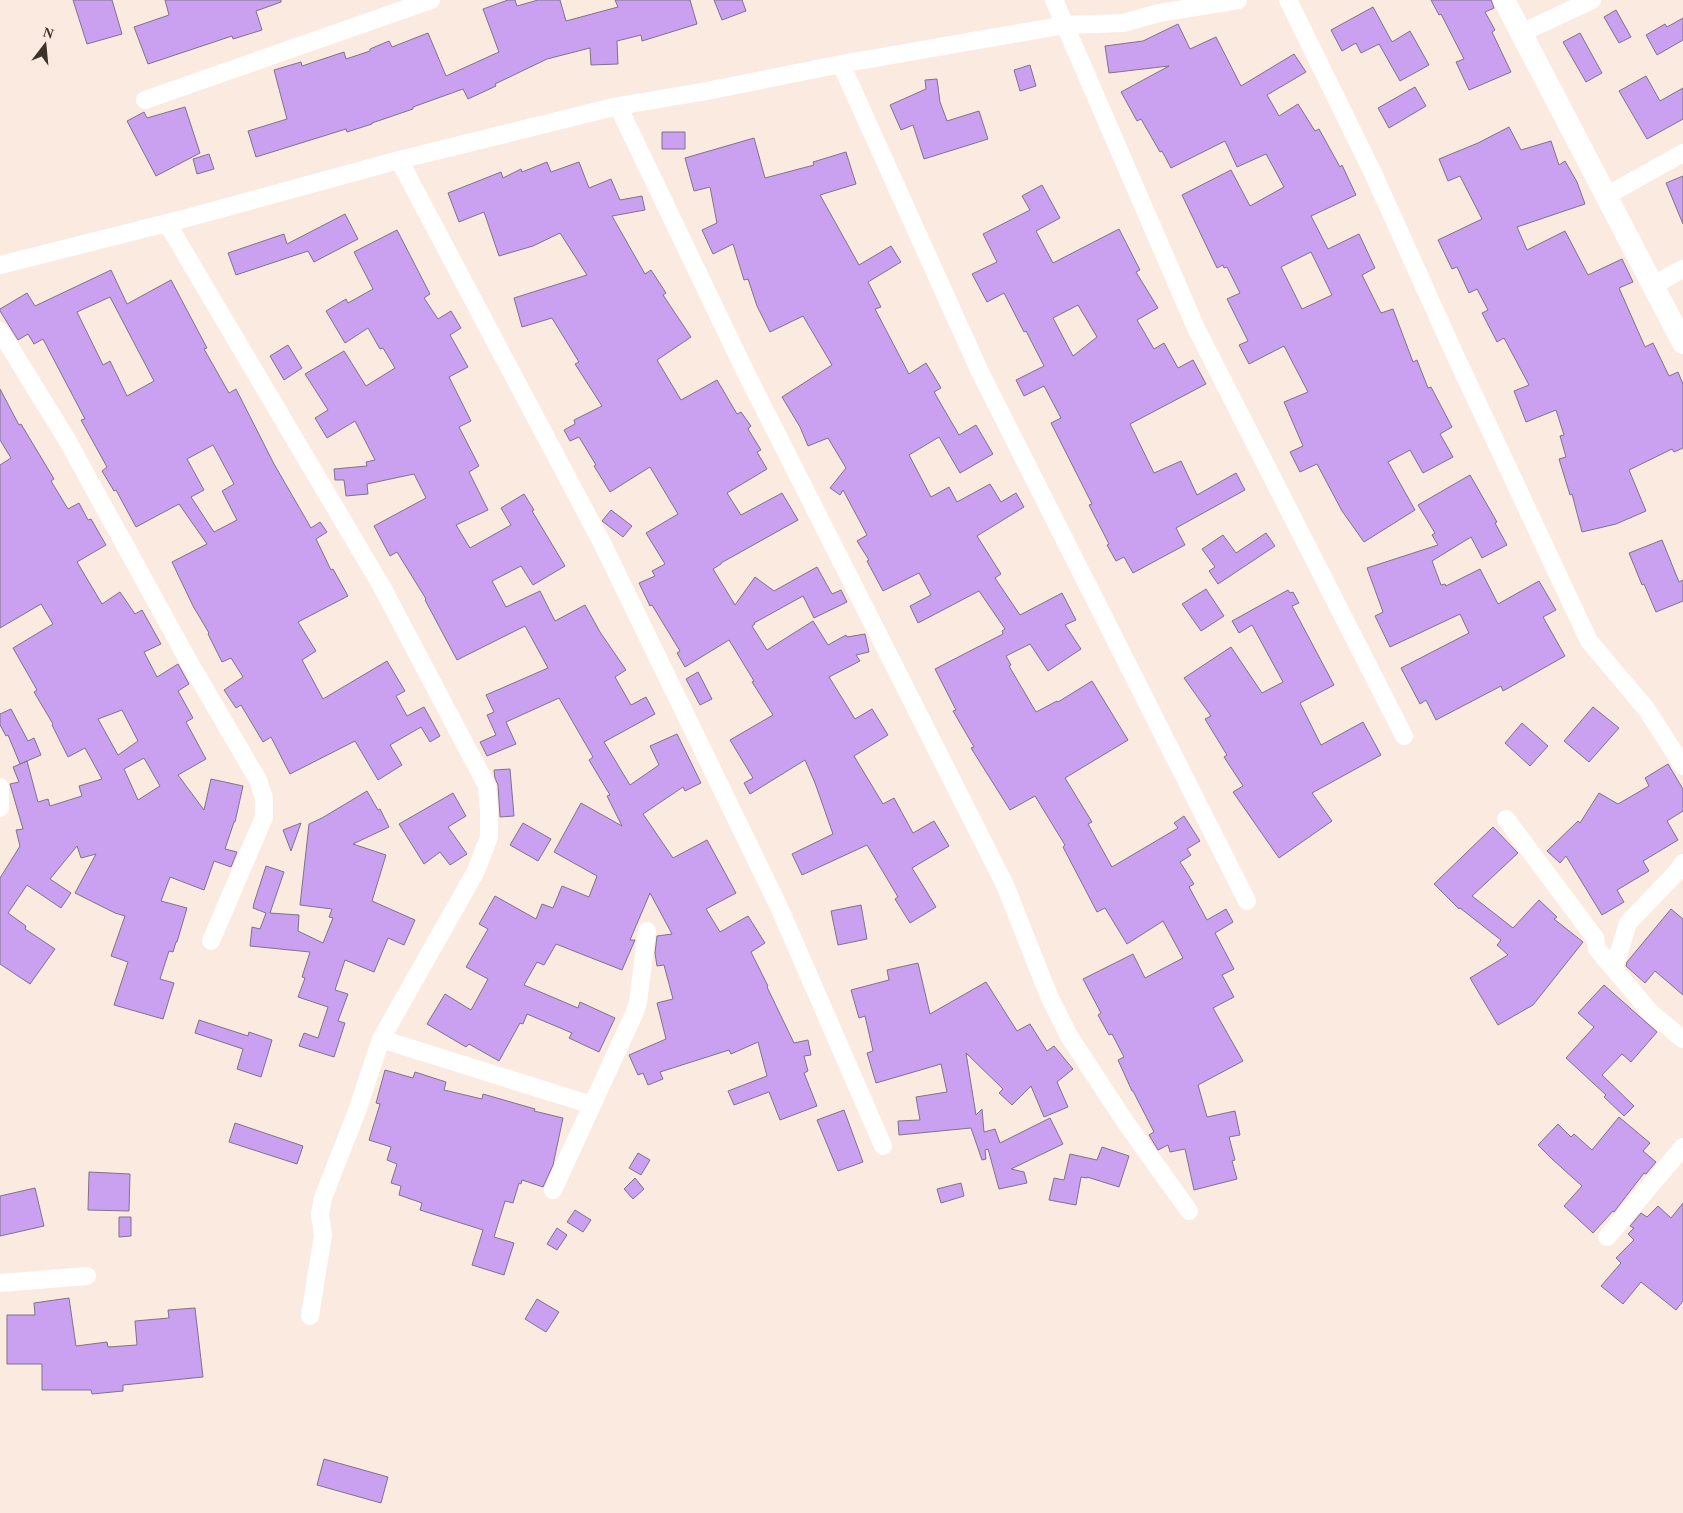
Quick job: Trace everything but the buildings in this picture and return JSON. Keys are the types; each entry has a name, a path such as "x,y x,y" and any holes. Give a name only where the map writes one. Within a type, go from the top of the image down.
{"street":[{"path":"145,100 412,3 430,0"},
{"path":"1054,0 1196,328 1404,736"},
{"path":"1288,0 1372,171 1455,355 1589,641 1647,710 1683,766"},
{"path":"1504,0 1683,343"},
{"path":"1521,33 1592,0"},
{"path":"0,265 167,223 399,160 618,106 1065,25 1123,23 1159,13 1226,1"},
{"path":"842,64 980,372 1248,901"},
{"path":"618,106 750,380 1006,885 1049,996 1065,1028 1126,1122 1189,1211"},
{"path":"1606,196 1683,153"},
{"path":"399,160 606,552 780,907 883,1146"},
{"path":"167,223 382,587 487,786 489,837 476,871 381,1039 357,1111 323,1198 320,1214 323,1235 310,1316"},
{"path":"1653,285 1683,268"},
{"path":"0,331 66,438 188,660 258,780 264,798 264,817 211,941"},
{"path":"0,787 0,808"},
{"path":"1506,820 1595,938 1598,949 1652,1014 1683,1039"},
{"path":"1614,968 1628,923 1676,873 1683,863"},
{"path":"553,1190 634,1014 638,1002 647,931"},
{"path":"381,1039 592,1105"},
{"path":"1607,1237 1683,1147"},
{"path":"0,1283 87,1276"}]}
